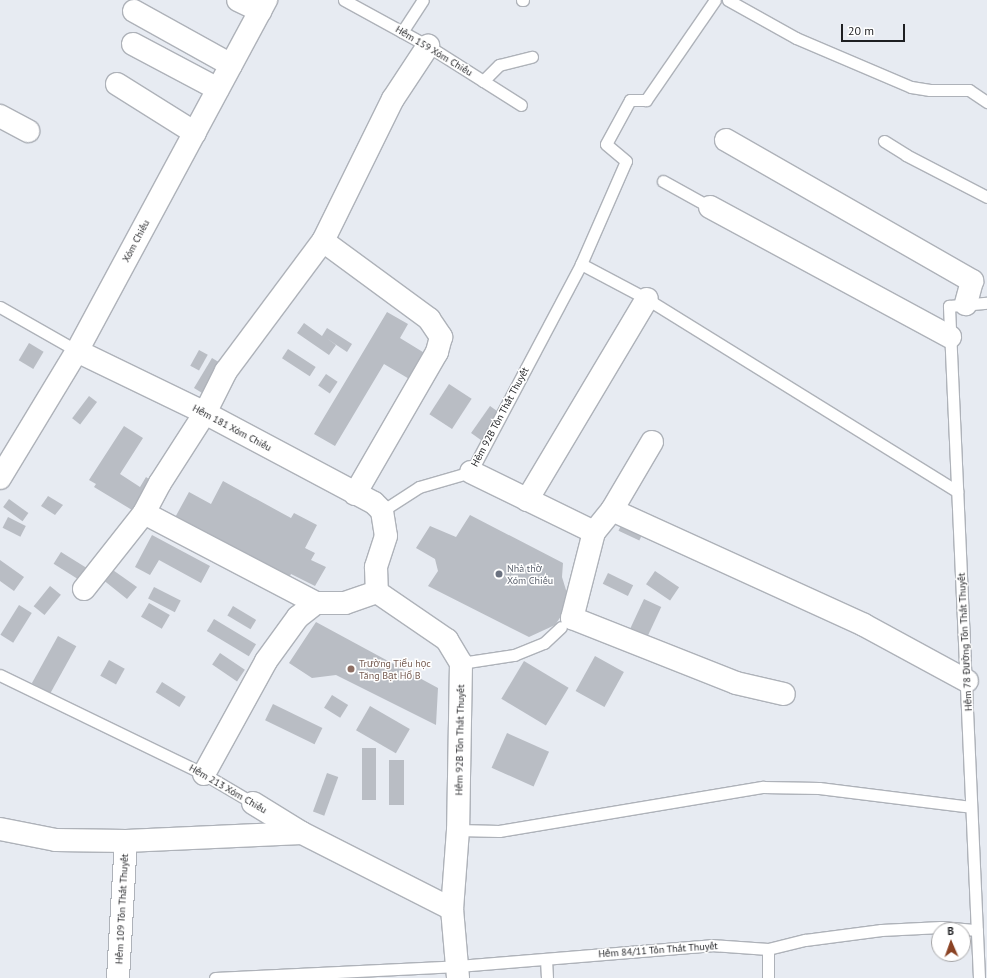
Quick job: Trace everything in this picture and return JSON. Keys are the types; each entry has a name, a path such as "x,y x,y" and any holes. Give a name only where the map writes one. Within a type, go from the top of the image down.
{"street":[{"path":"238,0 263,5"},
{"name":"Xóm Chiếu","path":"0,478 77,351 263,5"},
{"path":"134,11 231,65"},
{"path":"133,44 218,89"},
{"path":"84,589 144,513 160,483 205,413 226,371 323,241 393,99 428,46"},
{"path":"117,84 195,133"},
{"path":"0,116 28,131"},
{"path":"726,140 972,281 967,304"},
{"path":"710,207 950,337"},
{"path":"323,241 429,319 441,337 437,352 355,494"},
{"path":"527,500 647,299"},
{"name":"Hẻm 181 Xóm Chiếu","path":"77,351 205,413 374,503 382,511"},
{"path":"652,442 612,510 594,532 572,618 736,683 784,694"},
{"path":"471,472 594,532"},
{"path":"612,510 864,625 967,681"},
{"path":"378,592 376,567 386,536 382,511"},
{"path":"144,513 316,603 345,603 378,592"},
{"path":"378,592 447,640 462,663"},
{"path":"204,774 266,661 298,617 316,603"},
{"name":"Hẻm 92B Tôn Thất Thuyết","path":"458,972 452,909 458,830 462,663"},
{"name":"Hẻm 213 Xóm Chiếu","path":"253,803 302,833 452,909"},
{"path":"0,829 56,840 126,840 302,833"},
{"name":"Hẻm 109 Tôn Thất Thuyết","path":"118,978 126,840"}],"lane":[{"name":"Hẻm 159 Xóm Chiếu","path":"344,0 428,46 521,105"},
{"path":"402,32 423,0"},
{"name":"Hẻm 92B Tôn Thất Thuyết","path":"382,511 419,487 471,472 580,264 626,161 606,144 630,100 646,100 714,0"},
{"path":"728,0 796,38 911,87 930,90 969,90 987,102"},
{"path":"483,80 499,65 532,57"},
{"path":"884,141 906,155 987,197"},
{"path":"663,181 710,207"},
{"path":"580,264 647,299 957,492"},
{"name":"Hẻm 78 Đường Tôn Thất Thuyết","path":"967,304 950,337 967,681 979,978"},
{"path":"0,307 77,351"},
{"path":"462,663 514,655 544,642 561,627"},
{"name":"Hẻm 213 Xóm Chiếu","path":"0,675 204,774 253,803"},
{"path":"458,830 499,831 763,786 819,788 971,807"},
{"name":"Hẻm 84/11 Tôn Thất Thuyết","path":"215,978 458,972 546,959 711,945 768,949 805,940 881,930 941,927 977,930"},
{"path":"768,949 768,978"},
{"path":"546,959 547,978"}],"building":[{"path":"387,312 408,324 400,338 431,357 416,383 384,364 335,446 314,434"},
{"path":"304,323 322,336 327,328 352,344 347,352 326,338 336,345 329,355 297,333"},
{"path":"29,343 44,352 33,369 19,360"},
{"path":"288,349 316,367 310,376 282,358"},
{"path":"199,350 208,355 199,371 190,366"},
{"path":"212,358 222,364 204,394 194,388"},
{"path":"326,374 338,382 330,393 318,386"},
{"path":"449,384 472,399 452,429 429,414"},
{"path":"89,396 97,402 80,424 72,418"},
{"path":"490,406 500,413 481,440 471,433"},
{"path":"124,426 143,438 120,474 140,487 146,477 156,484 137,513 94,487 96,484 89,480"},
{"path":"223,481 291,518 294,513 317,525 305,548 315,553 311,560 326,567 315,586 291,574 288,580 172,523 189,492 211,504"},
{"path":"48,496 63,505 55,515 41,506"},
{"path":"9,499 28,513 23,521 3,507"},
{"name":"Nhà thờ Xóm Chiếu","path":"470,515 563,563 562,577 570,603 555,625 529,637 428,586 438,571 435,559 416,548 430,526 456,537"},
{"path":"8,517 26,526 20,537 3,528"},
{"path":"624,519 645,529 639,541 619,531"},
{"path":"152,535 210,566 201,583 159,560 150,575 135,567"},
{"path":"61,552 92,571 84,583 54,564"},
{"path":"0,560 24,577 14,591 0,581"},
{"path":"110,568 137,587 127,599 102,579"},
{"path":"655,571 679,587 670,600 646,584"},
{"path":"608,573 633,585 628,596 603,584"},
{"path":"50,586 61,595 45,615 34,606"},
{"path":"154,587 181,601 175,612 148,599"},
{"path":"644,599 661,607 644,644 627,636"},
{"path":"149,603 170,615 162,629 141,617"},
{"path":"19,605 32,613 13,643 0,635"},
{"path":"233,606 256,620 250,629 227,615"},
{"path":"214,619 256,644 249,656 207,631"},
{"name":"Trường Tiểu học Tăng Bạt Hổ B","path":"316,622 438,688 436,725 336,675 312,678 289,663"},
{"path":"58,636 76,646 50,693 32,683"},
{"path":"220,653 245,670 237,681 212,665"},
{"path":"595,656 624,672 604,707 576,691"},
{"path":"109,660 125,669 116,684 100,676"},
{"path":"524,661 569,688 546,725 501,699"},
{"path":"162,682 186,697 179,707 156,692"},
{"path":"332,695 348,705 340,718 324,708"},
{"path":"273,704 322,728 315,744 265,720"},
{"path":"370,706 410,729 396,753 356,730"},
{"path":"507,733 549,752 534,786 492,768"},
{"path":"362,748 376,748 376,800 362,800"},
{"path":"389,760 404,760 404,805 389,805"},
{"path":"327,773 338,777 324,816 313,812"}],"place":[{"name":"Nhà thờ Xóm Chiếu","path":"499,574"},
{"name":"Trường Tiểu học Tăng Bạt Hổ B","path":"351,669"}]}
